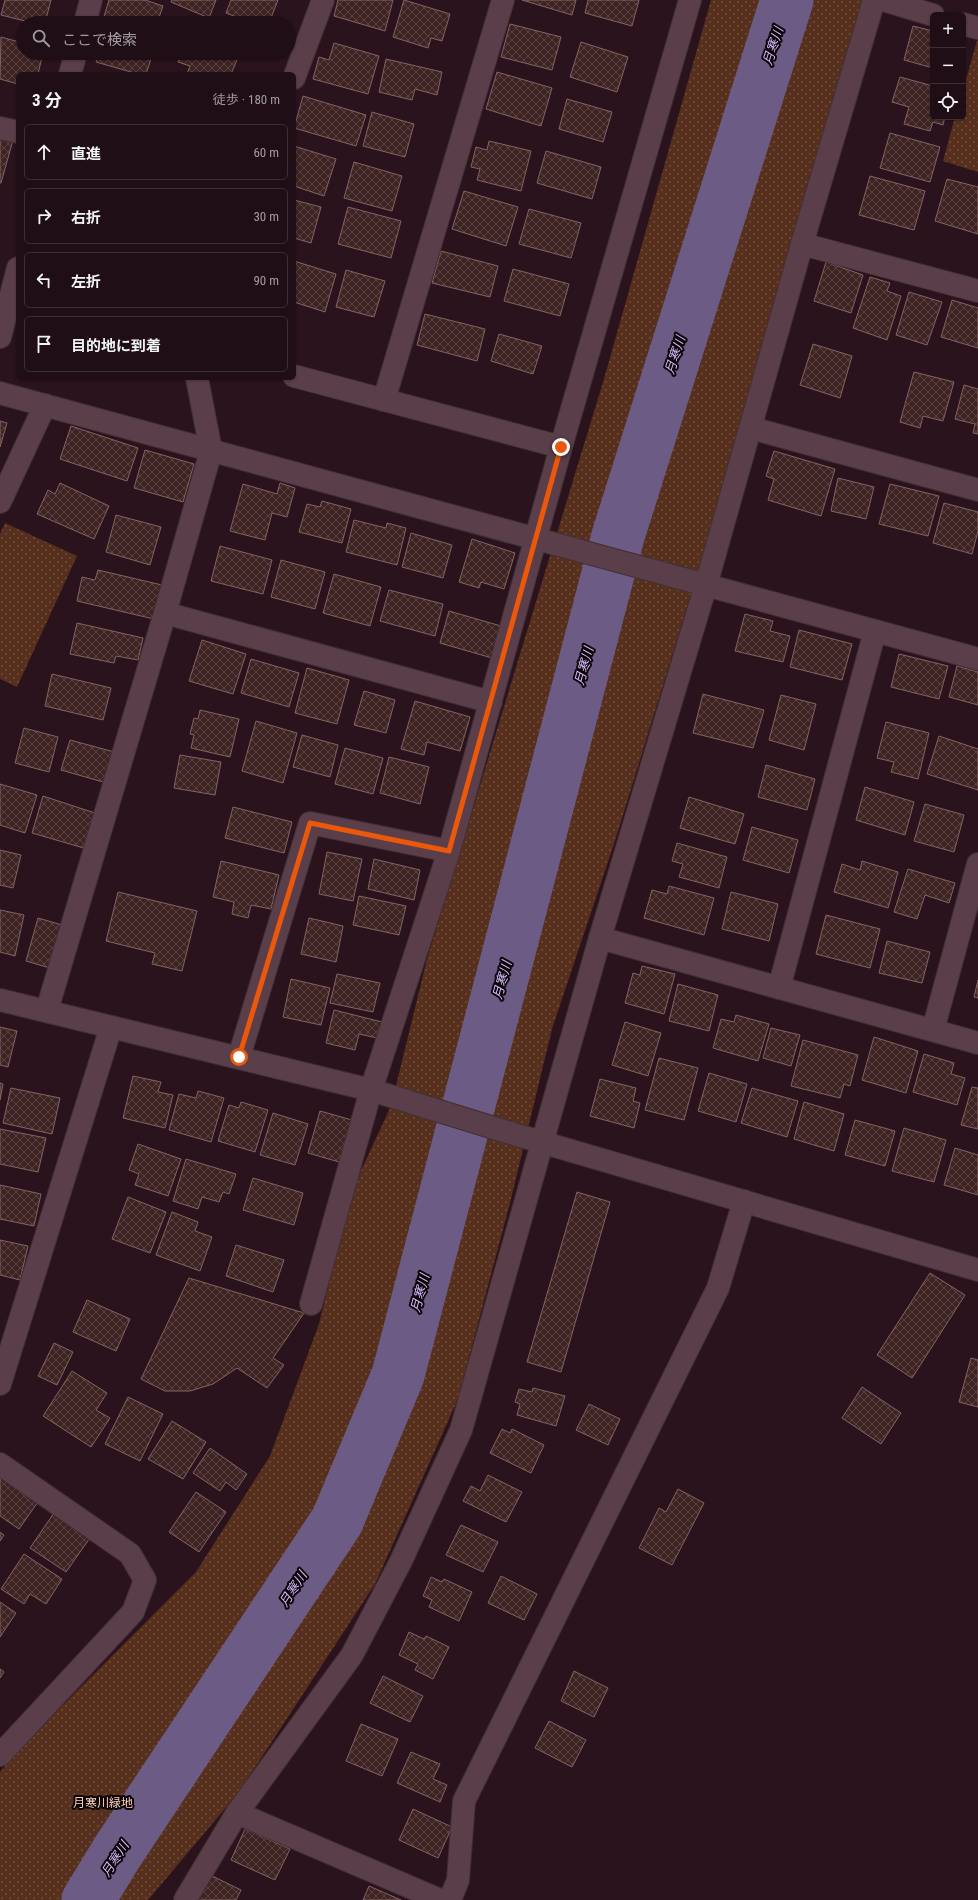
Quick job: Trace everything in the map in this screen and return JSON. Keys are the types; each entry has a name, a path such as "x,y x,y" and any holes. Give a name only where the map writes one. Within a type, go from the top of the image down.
{"street":[{"path":"87,16 91,0"},
{"path":"296,73 323,0"},
{"path":"384,400 503,0"},
{"path":"311,1304 371,1090 449,851 561,447 690,0"},
{"path":"185,1900 237,1813 352,1655 401,1561 458,1438 600,938 706,585 802,244 874,0"},
{"path":"883,0 930,14"},
{"path":"966,25 978,28"},
{"path":"71,72 74,60"},
{"path":"0,128 16,132"},
{"path":"802,244 978,291"},
{"path":"0,336 16,275"},
{"path":"296,377 561,447"},
{"path":"47,1010 165,613 211,451 197,380"},
{"path":"0,392 211,451 978,659"},
{"path":"0,502 45,405"},
{"path":"751,428 978,490"},
{"path":"165,613 491,702"},
{"path":"779,988 876,631"},
{"path":"239,1057 310,823 449,851"},
{"path":"933,1030 978,864"},
{"path":"600,938 978,1042"},
{"path":"0,1000 47,1010 371,1090 542,1143 978,1270"},
{"path":"0,1384 111,1027"},
{"path":"450,1900 458,1880 464,1801 718,1288 744,1201"},
{"path":"0,1464 130,1554 145,1580 133,1612 0,1755"},
{"path":"237,1813 440,1900"}],"green space":[{"name":"月寒川緑地","path":"711,0 865,0 694,585 615,841 552,1029 510,1203 458,1399 375,1584 239,1792 148,1900 0,1900 0,1772 30,1738 196,1572 270,1456 319,1324 351,1192 391,1106 427,959 604,379"},
{"path":"978,37 978,172 943,161 954,120 966,120 966,79"},
{"path":"5,523 77,556 17,687 0,679 0,534"}],"building":[{"path":"5,0 51,0 47,16 16,16 16,19 1,15"},
{"path":"109,0 145,0 163,6 159,16 104,16"},
{"path":"172,0 216,0 210,16 204,16 171,2"},
{"path":"231,0 278,0 272,16 234,16 226,13"},
{"path":"338,0 393,0 385,31 334,16"},
{"path":"404,0 450,14 442,41 431,38 428,48 393,37"},
{"path":"522,0 576,0 572,15"},
{"path":"588,0 639,0 632,26 585,13"},
{"path":"510,24 561,37 552,70 501,57"},
{"path":"913,26 930,30 930,67 904,60"},
{"path":"1,37 16,41 16,60 41,60 38,72 16,72 16,83 0,79"},
{"path":"581,42 628,57 617,92 570,77"},
{"path":"334,43 379,56 368,94 313,79 319,57 329,60"},
{"path":"386,59 442,72 437,95 415,89 412,100 379,92"},
{"path":"97,60 151,60 147,72 131,72 96,62"},
{"path":"179,60 237,60 232,72 188,72 190,66 178,62"},
{"path":"497,72 552,88 541,126 486,109"},
{"path":"900,77 930,85 930,120 944,120 943,125 933,122 930,131 904,124 909,107 892,102"},
{"path":"303,96 366,115 356,146 296,129 296,121"},
{"path":"567,99 612,112 603,142 559,129"},
{"path":"372,112 414,124 405,157 363,146"},
{"path":"890,133 940,147 930,182 880,168"},
{"path":"0,136 13,140 1,183 0,183"},
{"path":"489,141 531,151 521,191 477,180 480,169 471,167 476,147 487,150"},
{"path":"296,147 336,159 324,196 296,187"},
{"path":"546,151 601,167 592,199 537,183"},
{"path":"354,162 402,176 392,211 344,198"},
{"path":"870,176 925,191 914,230 859,215"},
{"path":"947,179 978,187 978,234 935,221"},
{"path":"464,191 518,207 506,246 452,229"},
{"path":"296,201 321,207 311,243 296,239"},
{"path":"348,207 401,221 391,258 338,244"},
{"path":"529,209 581,223 571,258 519,244"},
{"path":"441,251 498,266 490,297 432,283"},
{"path":"296,262 336,274 325,312 296,303"},
{"path":"826,262 863,275 851,313 814,301"},
{"path":"513,269 569,284 560,316 504,301"},
{"path":"346,270 385,281 374,317 336,307"},
{"path":"870,277 890,283 887,291 901,296 887,340 853,328"},
{"path":"909,292 942,302 927,345 896,335"},
{"path":"952,300 978,308 978,348 941,337"},
{"path":"425,314 485,329 477,361 417,345"},
{"path":"499,334 542,346 533,374 491,361"},
{"path":"813,344 852,356 840,398 800,385"},
{"path":"914,372 954,382 943,421 923,416 920,428 900,422"},
{"path":"964,385 978,389 978,434 973,433 975,424 955,419"},
{"path":"0,421 7,423 0,447"},
{"path":"71,426 138,448 127,481 60,459"},
{"path":"145,450 194,464 183,502 134,488"},
{"path":"774,451 835,469 821,516 768,500 774,479 766,476"},
{"path":"838,478 874,487 866,519 831,511"},
{"path":"60,483 109,506 94,539 37,514 48,490 55,494"},
{"path":"280,483 295,488 287,517 272,513 265,540 230,531 243,484 277,494"},
{"path":"890,484 939,496 928,536 879,524"},
{"path":"322,501 351,509 342,543 299,532 307,504 320,507"},
{"path":"944,503 978,512 978,531 972,554 933,543"},
{"path":"116,515 161,527 150,565 106,552"},
{"path":"354,520 386,528 387,523 406,528 397,565 346,552"},
{"path":"411,533 452,545 443,578 402,567"},
{"path":"472,539 515,553 504,589 481,582 479,588 459,582"},
{"path":"220,546 272,560 263,594 211,581"},
{"path":"281,560 325,572 315,609 271,597"},
{"path":"98,570 162,585 154,619 77,601 82,577 95,580"},
{"path":"334,574 381,587 370,626 323,613"},
{"path":"389,590 443,604 435,636 380,621"},
{"path":"449,611 501,626 492,658 440,643"},
{"path":"745,614 773,621 770,631 790,636 783,662 735,651"},
{"path":"77,623 143,638 138,660 116,656 114,663 70,654"},
{"path":"799,630 852,644 842,680 790,667"},
{"path":"202,640 246,654 233,694 189,681"},
{"path":"899,654 948,666 939,699 891,687"},
{"path":"251,659 299,673 289,707 241,693"},
{"path":"957,666 978,672 978,705 949,697"},
{"path":"307,668 349,680 337,724 295,713"},
{"path":"52,674 111,688 103,720 45,706"},
{"path":"364,691 395,700 386,733 354,725"},
{"path":"703,694 764,710 753,748 693,733"},
{"path":"781,695 816,704 804,750 769,740"},
{"path":"415,701 470,717 460,751 427,742 424,755 401,749"},
{"path":"200,710 239,719 230,757 191,748 194,735 190,734 194,718 198,719"},
{"path":"256,721 297,733 283,783 242,771"},
{"path":"886,722 929,733 918,779 891,772 894,762 877,758"},
{"path":"24,728 58,737 49,772 15,763"},
{"path":"302,735 338,745 330,777 293,767"},
{"path":"939,736 978,749 978,790 927,774"},
{"path":"70,740 118,753 110,784 61,770"},
{"path":"345,748 383,758 373,794 335,784"},
{"path":"180,755 221,762 215,795 174,788"},
{"path":"389,757 429,767 420,804 380,793"},
{"path":"766,765 815,779 807,810 758,797"},
{"path":"0,784 37,795 25,833 0,825"},
{"path":"865,787 914,802 905,835 856,820"},
{"path":"43,796 98,814 87,849 32,833"},
{"path":"689,797 744,814 735,844 680,828"},
{"path":"925,804 964,815 954,852 914,841"},
{"path":"233,807 292,822 284,853 225,838"},
{"path":"752,827 798,840 789,873 743,860"},
{"path":"677,843 727,857 719,888 679,877 683,864 672,861"},
{"path":"0,850 21,855 13,888 0,885"},
{"path":"327,852 362,859 353,901 319,894"},
{"path":"374,859 420,870 414,900 368,889"},
{"path":"221,861 279,875 271,909 251,905 248,918 232,914 234,902 213,897"},
{"path":"862,861 898,872 888,908 834,892 842,864 860,870"},
{"path":"908,869 955,883 949,903 925,895 917,919 894,912"},
{"path":"669,886 714,898 704,935 644,918 652,890 667,894"},
{"path":"118,892 197,911 182,971 152,964 155,953 106,941"},
{"path":"731,892 778,904 769,941 722,929"},
{"path":"359,896 406,906 399,935 353,925"},
{"path":"0,910 24,915 15,956 0,952"},
{"path":"826,915 880,929 870,968 816,954"},
{"path":"38,918 69,927 57,970 26,961"},
{"path":"309,918 343,926 336,962 301,954"},
{"path":"887,941 930,952 922,983 879,973"},
{"path":"642,966 675,974 664,1014 625,1003 633,973 640,975"},
{"path":"337,974 380,983 373,1012 330,1003"},
{"path":"291,979 330,988 321,1025 283,1017"},
{"path":"978,980 978,998 974,997"},
{"path":"678,984 718,995 709,1031 669,1021"},
{"path":"334,1010 386,1023 382,1039 359,1034 355,1050 326,1043"},
{"path":"736,1015 769,1024 758,1061 713,1048 721,1019 734,1022"},
{"path":"625,1022 661,1033 648,1076 612,1065"},
{"path":"0,1027 17,1031 8,1067 0,1065"},
{"path":"771,1028 800,1035 791,1066 763,1058"},
{"path":"874,1037 918,1051 906,1093 862,1080"},
{"path":"803,1040 858,1055 850,1086 844,1084 840,1098 791,1086"},
{"path":"924,1054 954,1063 951,1074 965,1078 957,1105 913,1092"},
{"path":"659,1058 698,1068 684,1120 645,1110"},
{"path":"709,1073 747,1084 736,1122 698,1111"},
{"path":"133,1076 161,1082 158,1092 173,1095 165,1128 123,1118"},
{"path":"600,1079 636,1088 633,1101 640,1103 634,1128 590,1116"},
{"path":"0,1083 3,1084 0,1100"},
{"path":"972,1087 978,1088 978,1129 961,1125"},
{"path":"11,1088 60,1098 52,1134 3,1123"},
{"path":"752,1088 798,1101 787,1137 741,1123"},
{"path":"198,1091 224,1098 211,1142 169,1130 179,1094 196,1098"},
{"path":"241,1102 268,1110 255,1152 218,1141 229,1105 239,1108"},
{"path":"804,1102 844,1114 834,1151 794,1139"},
{"path":"320,1111 352,1120 339,1162 308,1153"},
{"path":"273,1113 308,1124 295,1165 260,1155"},
{"path":"855,1120 895,1131 885,1166 845,1155"},
{"path":"904,1128 946,1140 934,1182 892,1171"},
{"path":"0,1129 46,1138 38,1172 0,1164"},
{"path":"138,1144 181,1159 168,1196 135,1185 139,1174 129,1170"},
{"path":"955,1148 978,1155 978,1195 944,1185"},
{"path":"186,1159 236,1174 229,1194 223,1192 219,1202 202,1197 198,1209 173,1201"},
{"path":"253,1178 303,1193 294,1225 243,1210"},
{"path":"0,1185 41,1194 34,1226 0,1219"},
{"path":"577,1192 610,1202 561,1372 527,1362"},
{"path":"128,1197 166,1212 150,1253 112,1239"},
{"path":"172,1212 198,1222 195,1231 212,1237 200,1271 156,1255"},
{"path":"0,1240 28,1246 20,1280 0,1275"},
{"path":"236,1245 284,1260 273,1292 226,1276"},
{"path":"930,1273 965,1295 912,1378 877,1355"},
{"path":"189,1278 304,1313 273,1358 284,1365 267,1388 237,1368 213,1384 190,1391 165,1391 141,1379"},
{"path":"87,1300 130,1319 116,1351 73,1332"},
{"path":"54,1343 73,1352 57,1385 38,1376"},
{"path":"971,1358 978,1360 978,1407 959,1402"},
{"path":"72,1371 107,1393 96,1410 110,1418 91,1447 43,1416"},
{"path":"862,1387 901,1413 881,1444 842,1418"},
{"path":"533,1388 565,1396 556,1426 517,1415 520,1404 515,1402 519,1389 532,1392"},
{"path":"128,1397 163,1414 140,1461 105,1444"},
{"path":"589,1404 620,1419 608,1445 576,1430"},
{"path":"172,1421 206,1442 183,1479 148,1459"},
{"path":"502,1429 510,1433 512,1429 544,1445 531,1473 490,1453"},
{"path":"210,1448 247,1474 236,1490 226,1482 220,1491 193,1473"},
{"path":"0,1471 40,1499 19,1529 0,1516"},
{"path":"488,1475 522,1492 506,1522 463,1501 471,1486 480,1491"},
{"path":"678,1489 704,1503 672,1565 639,1548 659,1508 666,1512"},
{"path":"196,1492 226,1512 199,1552 169,1532"},
{"path":"56,1510 92,1535 66,1572 30,1548"},
{"path":"461,1525 498,1542 483,1572 446,1555"},
{"path":"0,1532 4,1535 0,1541"},
{"path":"24,1554 62,1579 46,1604 30,1594 24,1604 1,1589"},
{"path":"501,1576 537,1594 524,1620 488,1603"},
{"path":"431,1577 442,1582 444,1579 472,1592 459,1621 429,1607 432,1600 423,1596"},
{"path":"0,1602 16,1613 0,1637"},
{"path":"409,1632 424,1639 426,1636 449,1647 433,1679 415,1670 418,1664 399,1655"},
{"path":"0,1669 4,1672 0,1678"},
{"path":"574,1671 608,1688 594,1717 561,1701"},
{"path":"383,1676 423,1696 410,1722 370,1703"},
{"path":"549,1721 586,1740 572,1767 535,1748"},
{"path":"361,1724 398,1739 382,1776 346,1761"},
{"path":"411,1752 440,1764 433,1779 447,1785 440,1802 397,1783"},
{"path":"413,1809 452,1827 438,1858 399,1840"},
{"path":"245,1829 290,1849 275,1880 231,1860"},
{"path":"206,1873 241,1890 236,1900 193,1900"},
{"path":"369,1886 401,1900 363,1900"}],"waterway":[{"name":"月寒川","path":"88,1900 118,1851 337,1521 398,1375 618,536 787,0"}],"route":[{"path":"239,1057 310,823 449,851 561,447"}]}
